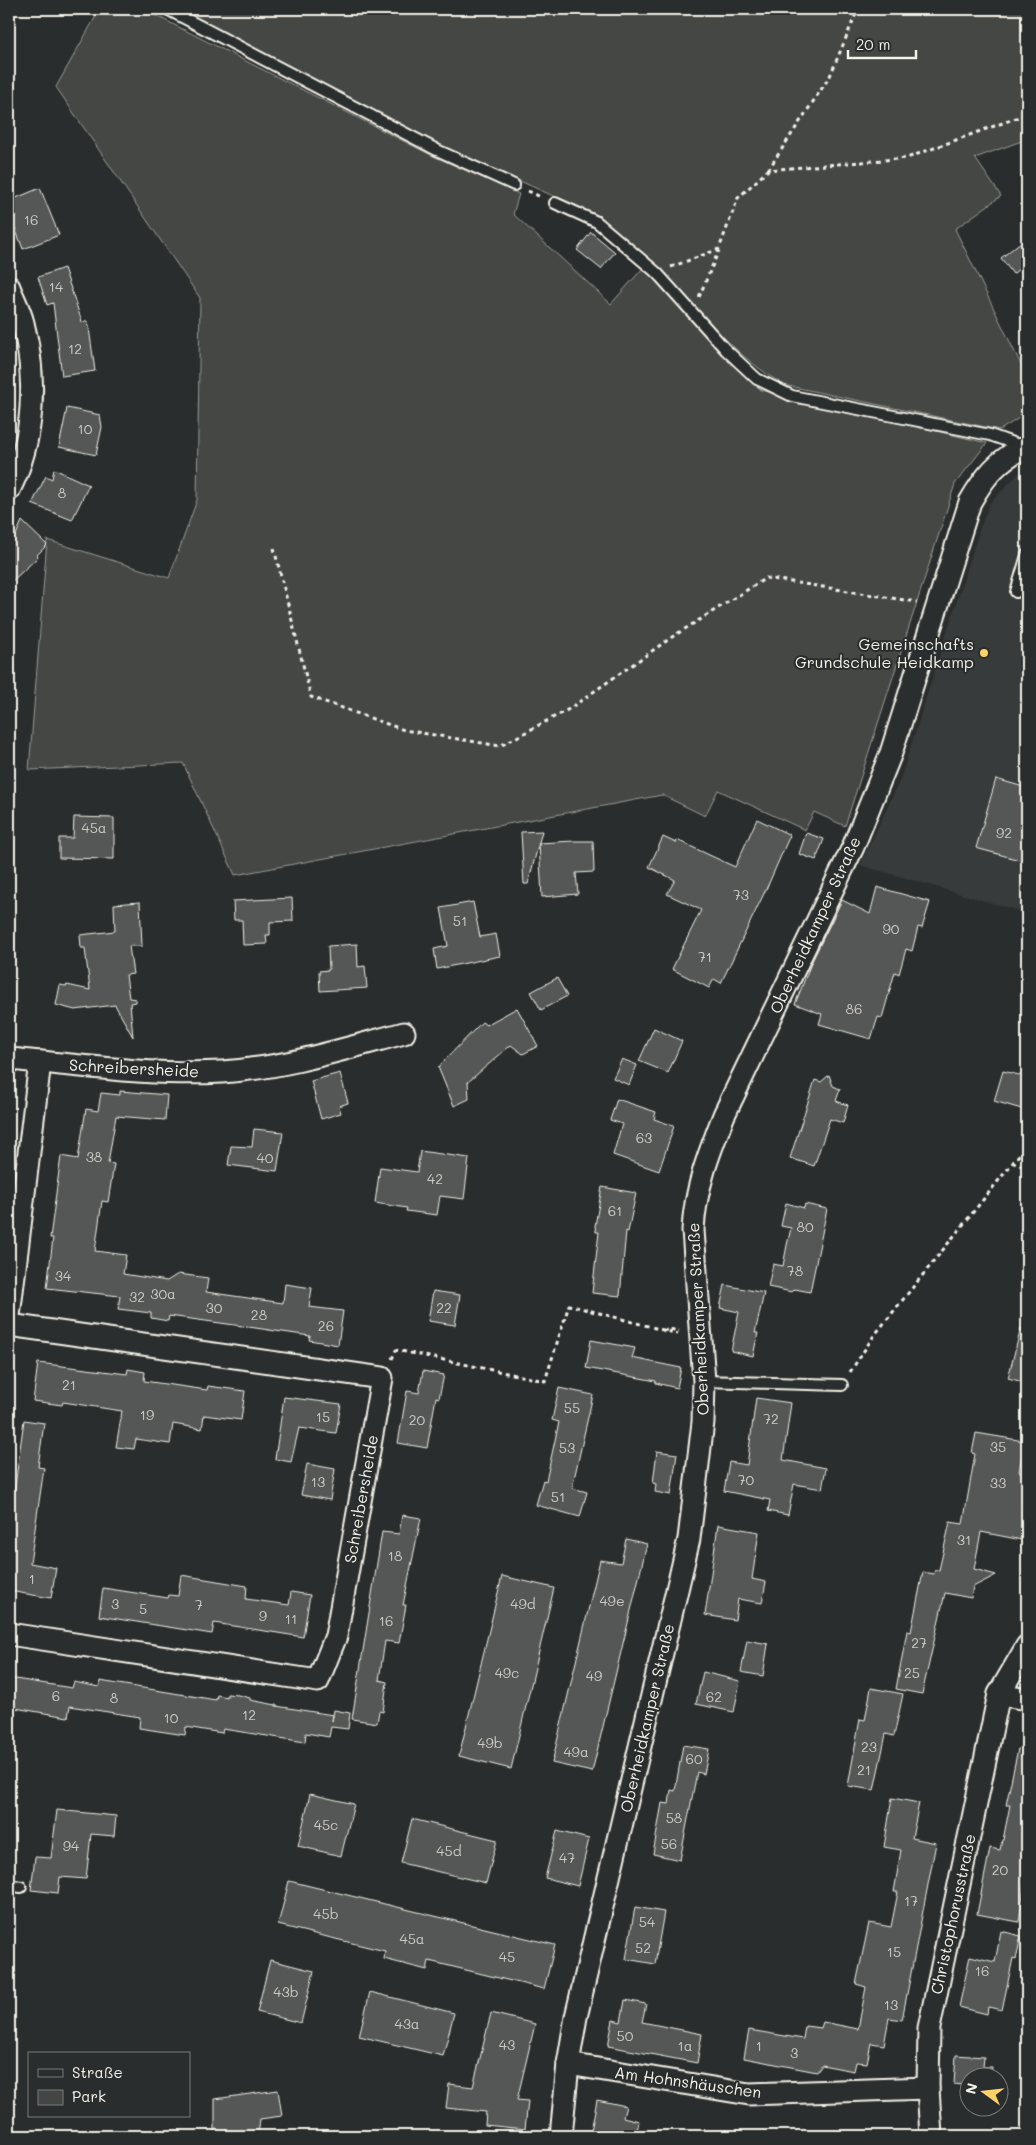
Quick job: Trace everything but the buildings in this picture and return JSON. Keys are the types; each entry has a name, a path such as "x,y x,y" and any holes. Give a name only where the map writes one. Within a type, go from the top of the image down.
{"street":[{"path":"9,287 23,322 32,374 30,417 23,453 9,490"},
{"name":"Oberheidkamper Straße","path":"561,2136 568,2064 587,1969 689,1539 700,1461 704,1381 693,1230 694,1208 706,1162 724,1115 853,847 891,753 970,502 982,481 1000,462 1026,447"},
{"name":"Schreibersheide","path":"9,1059 175,1074 224,1072 294,1062 404,1034"},
{"path":"9,1316 40,1062"},
{"path":"9,1325 382,1378"},
{"name":"Schreibersheide","path":"9,1634 318,1681 336,1636 382,1378"},
{"name":"Christophorusstraße","path":"931,2136 928,2088 929,2028 999,1694 1027,1646"},
{"path":"999,1694 1027,1699"},
{"name":"Am Hohnshäuschen","path":"568,2064 749,2094 928,2088"}],"lane":[{"path":"167,9 437,150 514,184"},
{"path":"555,203 597,222 657,273 726,350 757,379 792,396 990,435 1026,447"},
{"path":"1016,592 1027,555"},
{"path":"704,1381 842,1385"},
{"path":"9,1885 21,1887"}],"path":[{"path":"692,312 738,198 768,170 830,76 858,9"},
{"path":"768,170 907,158 1027,114"},
{"path":"514,184 555,203"},
{"path":"657,273 719,249"},
{"path":"274,548 311,697 404,730 500,746 569,709 672,637 766,578 937,606"},
{"path":"842,1385 874,1337 1027,1145"},
{"path":"1012,1162 1027,1168"},
{"path":"382,1378 396,1350 545,1381 569,1305 663,1331"}],"shaded area":[{"name":"Gemeinschafts Grundschule Heidkamp","path":"1027,469 1027,913 860,865 900,780 981,525 990,503 1018,474"}],"green space":[{"path":"100,9 143,9 433,156 519,194 513,214 611,304 643,268 761,390 987,443 955,484 845,826 814,812 805,830 718,790 705,816 662,795 235,875 183,763 29,770 47,540 169,578 197,500 200,298 56,87"},
{"path":"178,9 1027,9 1027,139 975,158 1001,196 955,229 1027,377 1027,413 1000,430 784,385 757,367 733,346 642,253 591,213 438,144 269,59"}],"place":[{"name":"Gemeinschafts Grundschule Heidkamp","path":"984,653"}]}
